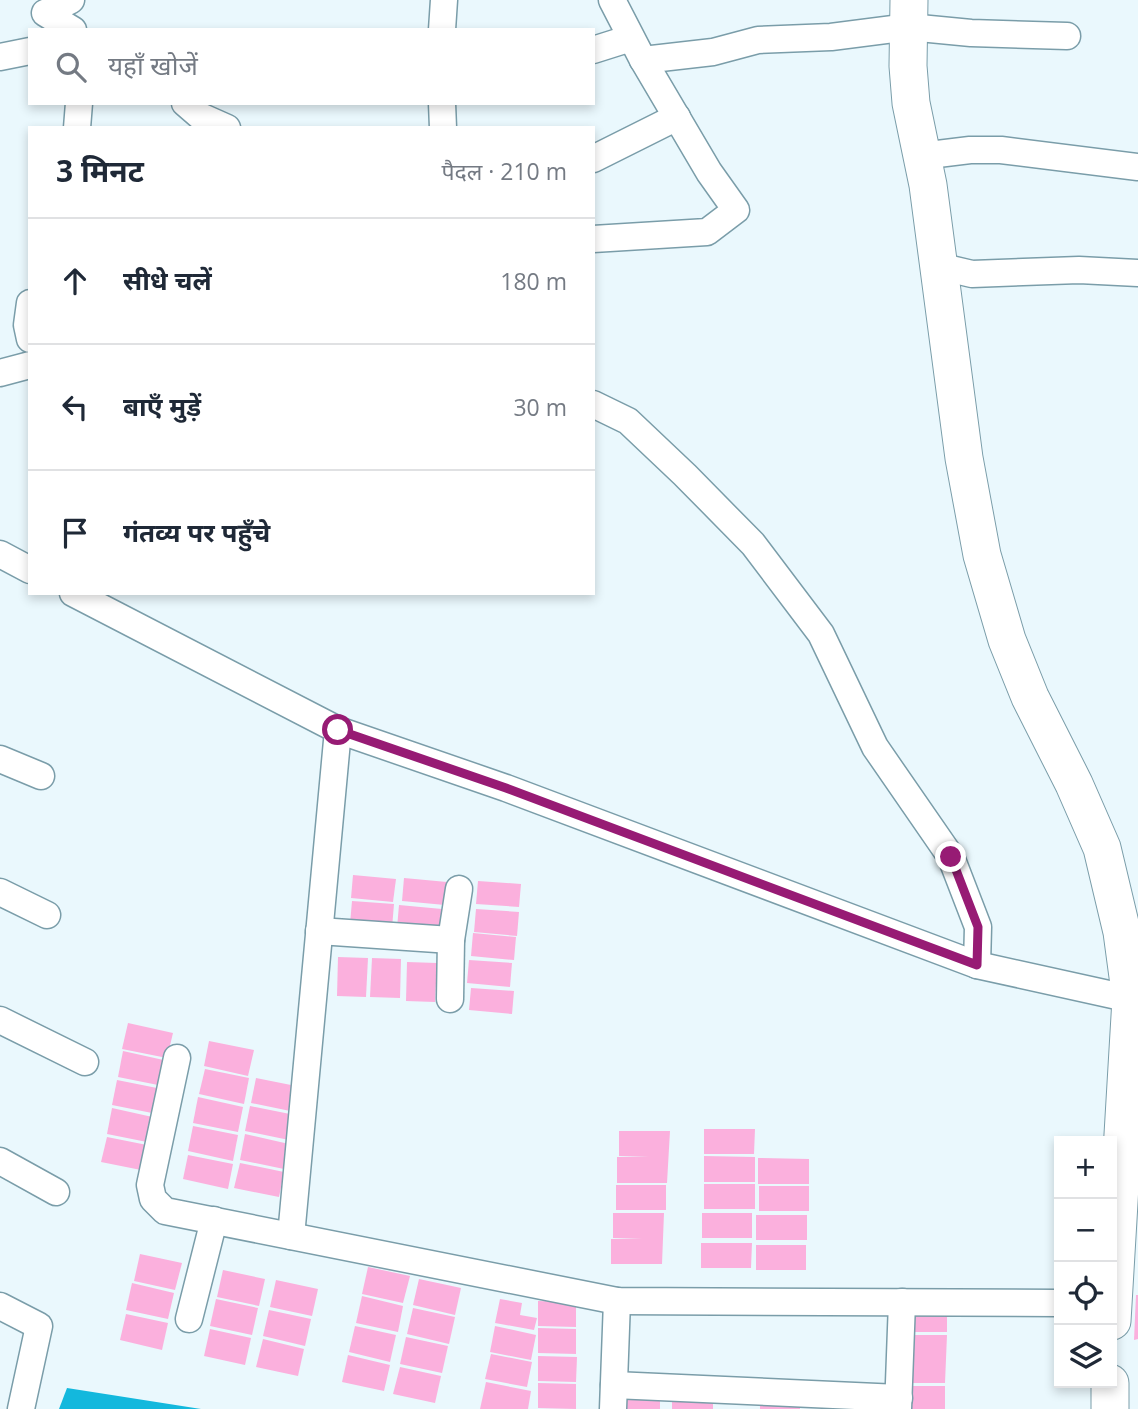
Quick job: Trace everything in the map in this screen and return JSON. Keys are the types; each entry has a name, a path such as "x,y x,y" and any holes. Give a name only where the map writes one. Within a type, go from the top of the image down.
{"street":[{"path":"70,28 45,13 71,0"},
{"path":"442,28 444,0"},
{"path":"595,239 707,232 736,210 709,172 637,49 612,0"},
{"path":"909,14 911,103 928,186 964,458 982,555 1007,640 1030,697 1074,784 1102,848 1130,928 1135,998 1126,1261 1117,1288"},
{"path":"595,50 713,52 758,40 831,37 909,14 971,33 1067,36"},
{"path":"0,57 28,51"},
{"path":"77,126 79,105"},
{"path":"442,105 443,126"},
{"path":"193,116 221,126"},
{"path":"595,158 677,117"},
{"path":"921,156 970,150 1001,150 1138,167"},
{"path":"938,266 972,274 1079,270 1138,273"},
{"path":"0,373 28,366"},
{"path":"595,405 628,421 685,475 753,544 821,634 875,747 951,857 978,927 977,965"},
{"path":"0,554 28,569"},
{"path":"77,595 338,730 506,788 977,965 1135,998"},
{"path":"291,1236 338,730"},
{"path":"0,759 41,776"},
{"path":"450,999 451,940 459,889"},
{"path":"0,892 47,915"},
{"path":"319,931 451,940"},
{"path":"0,1020 85,1062"},
{"path":"177,1058 150,1185 153,1199 166,1211 617,1301 1054,1303"},
{"path":"0,1161 57,1192"},
{"path":"189,1319 214,1220"},
{"path":"617,1301 614,1397 899,1404 902,1302"},
{"path":"0,1306 39,1326 21,1409"},
{"path":"1110,1388 1110,1409"}],"water":[{"path":"67,1388 201,1409 59,1409"}],"building":[{"path":"353,875 396,879 393,902 351,898"},
{"path":"404,878 447,882 445,905 402,901"},
{"path":"478,881 521,884 519,907 476,904"},
{"path":"352,901 394,904 392,928 350,924"},
{"path":"399,905 442,909 440,932 397,928"},
{"path":"476,909 519,912 517,936 474,932"},
{"path":"473,933 516,937 514,960 471,956"},
{"path":"338,957 368,958 366,997 337,996"},
{"path":"372,958 401,959 400,998 370,997"},
{"path":"469,960 512,963 510,987 467,983"},
{"path":"407,962 437,963 435,1002 406,1001"},
{"path":"471,988 514,991 512,1014 469,1010"},
{"path":"128,1023 173,1033 167,1058 122,1049"},
{"path":"209,1041 254,1050 248,1076 204,1066"},
{"path":"123,1051 168,1061 163,1086 118,1077"},
{"path":"205,1069 249,1078 244,1104 199,1094"},
{"path":"256,1078 301,1087 295,1112 251,1103"},
{"path":"117,1080 162,1089 157,1114 112,1105"},
{"path":"198,1097 243,1107 238,1132 193,1123"},
{"path":"250,1106 295,1115 289,1140 245,1131"},
{"path":"112,1108 157,1118 152,1143 107,1134"},
{"path":"193,1126 238,1135 233,1161 188,1151"},
{"path":"704,1129 755,1129 754,1154 704,1154"},
{"path":"619,1131 670,1131 667,1183 617,1183 617,1157 649,1157 619,1156"},
{"path":"245,1134 289,1144 284,1169 240,1160"},
{"path":"107,1137 152,1146 146,1171 101,1162"},
{"path":"188,1155 233,1164 228,1189 183,1179"},
{"path":"704,1156 755,1157 755,1182 704,1182"},
{"path":"758,1158 809,1159 809,1184 758,1184"},
{"path":"240,1163 284,1172 279,1197 234,1188"},
{"path":"704,1184 755,1184 755,1209 704,1209"},
{"path":"616,1185 666,1185 666,1210 616,1210"},
{"path":"759,1186 809,1186 809,1211 759,1211"},
{"path":"613,1213 664,1213 662,1264 611,1264 611,1239 642,1239 613,1238"},
{"path":"702,1213 752,1213 752,1238 702,1238"},
{"path":"756,1215 807,1215 807,1240 756,1240"},
{"path":"701,1243 752,1243 751,1268 701,1268"},
{"path":"756,1245 806,1245 806,1270 756,1270"},
{"path":"140,1254 182,1263 175,1290 134,1281"},
{"path":"368,1267 410,1276 403,1303 362,1294"},
{"path":"223,1270 265,1279 259,1306 217,1297"},
{"path":"419,1279 461,1288 455,1315 413,1305"},
{"path":"276,1280 318,1289 312,1316 270,1307"},
{"path":"132,1283 174,1293 168,1319 126,1310"},
{"path":"1136,1295 1138,1339 1134,1340"},
{"path":"362,1296 403,1306 398,1332 356,1323"},
{"path":"216,1299 258,1308 252,1335 210,1326"},
{"path":"500,1299 522,1303 520,1315 537,1318 534,1330 495,1323"},
{"path":"538,1301 576,1302 576,1327 538,1326"},
{"path":"413,1308 455,1317 449,1344 407,1334"},
{"path":"907,1308 947,1308 947,1332 907,1332"},
{"path":"269,1310 311,1319 305,1346 263,1336"},
{"path":"126,1314 168,1323 162,1350 120,1340"},
{"path":"355,1326 396,1335 390,1362 349,1352"},
{"path":"495,1326 536,1335 531,1360 490,1352"},
{"path":"538,1328 576,1329 576,1354 538,1353"},
{"path":"210,1329 251,1338 245,1365 204,1356"},
{"path":"907,1335 947,1335 945,1383 905,1383"},
{"path":"406,1337 448,1346 442,1373 400,1364"},
{"path":"263,1339 304,1349 298,1376 256,1367"},
{"path":"491,1354 532,1362 527,1387 485,1379"},
{"path":"348,1355 390,1365 384,1391 342,1382"},
{"path":"538,1356 577,1357 576,1382 538,1381"},
{"path":"400,1367 441,1376 435,1403 393,1394"},
{"path":"486,1382 531,1391 528,1409 480,1409"},
{"path":"538,1383 576,1384 576,1409 538,1408"},
{"path":"905,1386 945,1386 945,1409 905,1409"},
{"path":"619,1400 660,1400 660,1409 619,1409"},
{"path":"672,1401 713,1401 713,1409 672,1409"},
{"path":"760,1403 800,1403 800,1409 760,1409"}],"route":[{"path":"338,730 692,856 977,965 978,927 951,857"}]}
